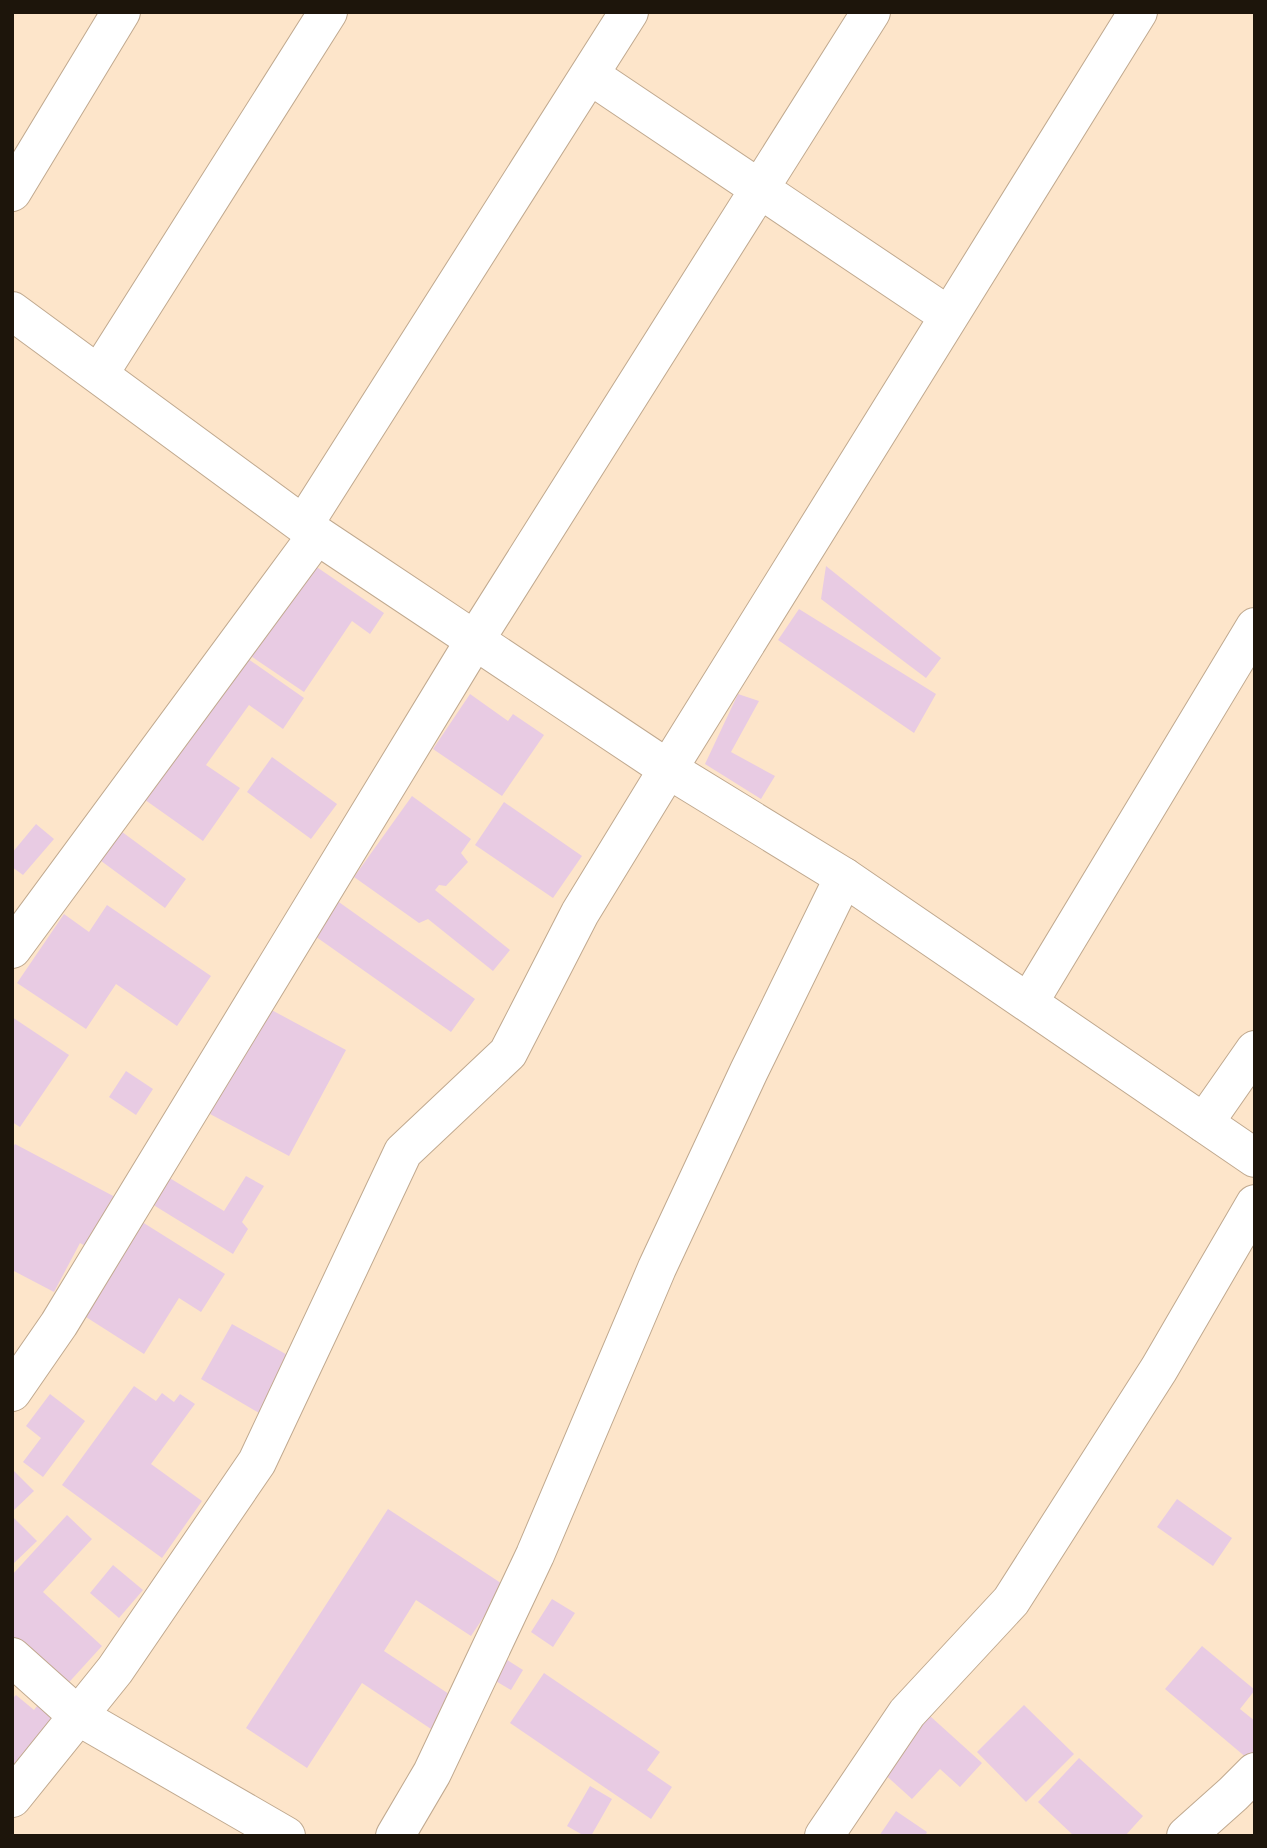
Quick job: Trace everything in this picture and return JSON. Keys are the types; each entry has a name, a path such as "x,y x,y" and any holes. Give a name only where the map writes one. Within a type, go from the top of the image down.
{"street":[{"path":"12,192 121,12"},
{"path":"99,374 328,12"},
{"path":"12,949 311,529 629,12"},
{"path":"12,1392 59,1324 475,640 871,12"},
{"path":"12,1798 115,1670 257,1462 403,1152 508,1053 580,914 1138,12"},
{"path":"590,75 949,316"},
{"path":"12,311 311,529 668,769 844,877 1255,1158"},
{"path":"1028,1002 1255,627"},
{"path":"395,1836 432,1773 529,1567 657,1268 844,877"},
{"path":"1204,1124 1255,1050"},
{"path":"824,1836 907,1713 1011,1601 1159,1369 1255,1204"},
{"path":"12,1657 78,1716 286,1836"},
{"path":"1186,1836 1255,1772"}],"building":[{"path":"302,557 384,613 370,634 352,621 304,692 239,648"},
{"path":"826,566 941,658 926,678 821,599"},
{"path":"799,609 936,694 914,733 778,640"},
{"path":"241,654 304,698 283,729 249,705 206,765 240,788 203,841 141,797"},
{"path":"470,694 508,721 513,714 544,735 502,796 433,749"},
{"path":"738,694 759,701 731,752 775,776 761,799 705,764"},
{"path":"272,757 337,804 311,839 247,792"},
{"path":"412,796 471,839 461,853 468,862 446,886 439,885 435,890 510,950 493,971 428,919 419,923 354,877"},
{"path":"504,802 582,856 553,898 475,845"},
{"path":"36,824 54,839 23,875 12,867 12,853"},
{"path":"114,826 186,879 165,908 93,855"},
{"path":"336,900 475,999 451,1032 312,934"},
{"path":"107,905 211,976 177,1026 116,984 86,1029 17,983 64,914 89,932"},
{"path":"266,1007 346,1050 289,1156 210,1114"},
{"path":"12,1017 69,1055 20,1127 12,1122"},
{"path":"126,1071 153,1089 136,1115 109,1097"},
{"path":"15,1144 117,1198 89,1248 80,1243 54,1292 12,1270 12,1149"},
{"path":"163,1174 224,1211 246,1176 264,1186 242,1222 248,1229 233,1254 147,1201"},
{"path":"139,1220 225,1274 201,1312 179,1298 144,1354 75,1310"},
{"path":"232,1324 291,1357 259,1413 201,1379"},
{"path":"134,1386 156,1401 162,1393 174,1402 180,1394 195,1404 151,1464 202,1501 162,1558 62,1485"},
{"path":"50,1394 85,1421 43,1477 23,1462 41,1438 26,1426"},
{"path":"12,1469 34,1491 12,1512"},
{"path":"1177,1499 1232,1538 1213,1566 1157,1527"},
{"path":"388,1509 510,1589 491,1618 485,1615 471,1636 416,1600 384,1651 455,1698 434,1731 362,1683 307,1768 246,1728"},
{"path":"67,1515 92,1539 43,1592 102,1646 62,1690 12,1643 12,1575"},
{"path":"12,1516 37,1541 12,1565"},
{"path":"113,1565 143,1590 119,1618 90,1593"},
{"path":"552,1599 575,1613 553,1647 531,1632"},
{"path":"1202,1646 1255,1690 1240,1709 1255,1721 1255,1750 1248,1759 1165,1689"},
{"path":"501,1656 523,1670 511,1690 489,1677"},
{"path":"544,1673 660,1752 647,1770 672,1787 651,1819 510,1723"},
{"path":"16,1695 34,1710 43,1698 60,1712 12,1769 12,1699"},
{"path":"1024,1705 1074,1754 1026,1802 977,1752"},
{"path":"930,1716 982,1763 960,1787 940,1769 912,1799 881,1771"},
{"path":"1079,1758 1143,1816 1125,1836 1074,1836 1038,1802"},
{"path":"590,1786 612,1799 591,1836 579,1836 581,1834 567,1826"},
{"path":"896,1811 927,1832 925,1836 879,1836"}]}
